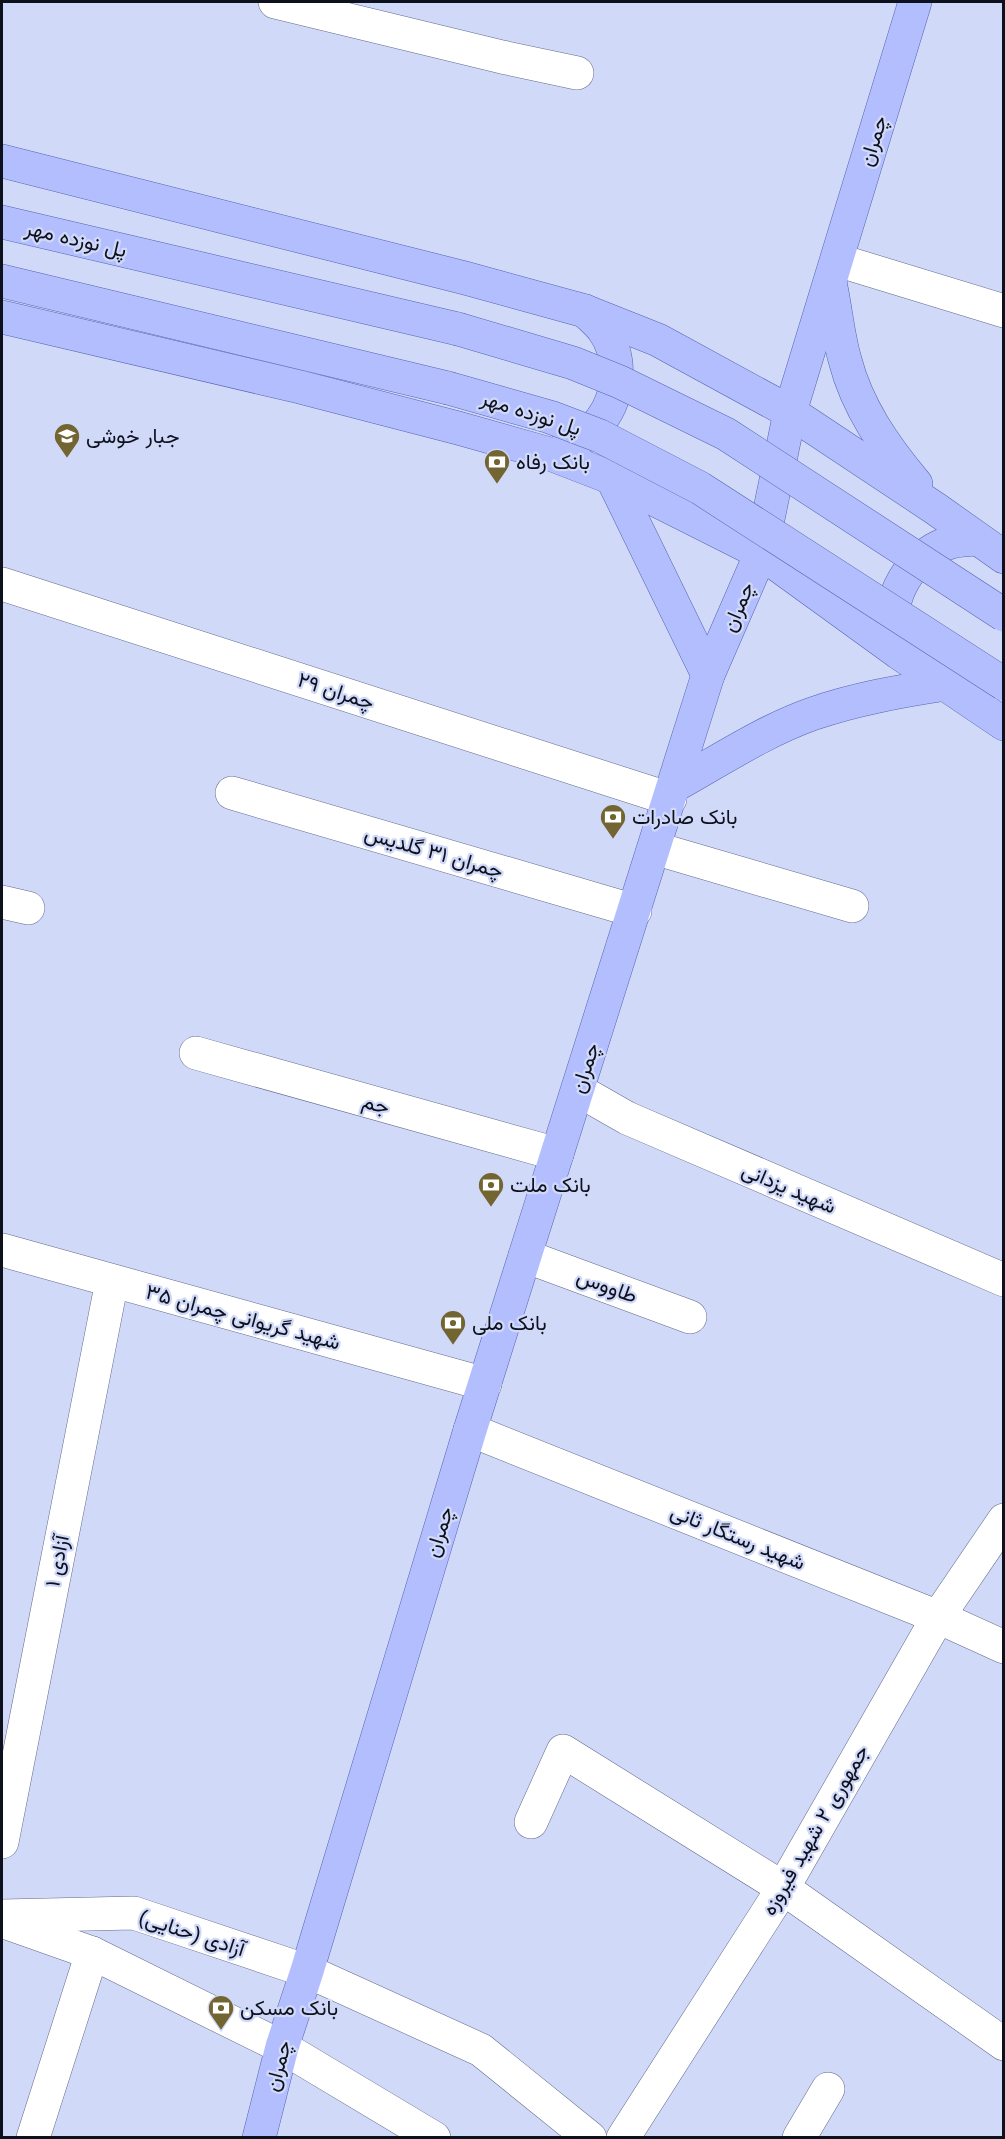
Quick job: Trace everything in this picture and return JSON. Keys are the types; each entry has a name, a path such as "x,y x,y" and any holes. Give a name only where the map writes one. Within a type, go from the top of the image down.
{"main road":[{"name":"چمران","path":"259,2138 282,2047 470,1430 708,675 761,553 790,412 915,2"},
{"path":"2,161 465,278 585,311 658,340 790,412 1004,557"},
{"name":"پل نوزده مهر","path":"2,222 458,329 592,371 620,382 726,434 1004,615"},
{"path":"834,271 845,360 860,401 889,451 936,509"},
{"name":"پل نوزده مهر","path":"2,281 448,388 550,417 600,436 700,488 1004,684"},
{"path":"550,454 583,437 601,421 613,399 617,375 614,350 603,329 585,311"},
{"path":"2,317 300,387 458,428 550,454 612,478 761,553 899,653 1004,724"},
{"path":"612,478 708,675"},
{"path":"899,653 892,626 894,599 906,574 925,555 950,543 977,539"},
{"path":"672,792 765,736 811,715 859,701 946,684"}],"street":[{"path":"275,2 577,73"},
{"path":"834,271 1004,311"},
{"name":"چمران ۲۹","path":"2,584 672,792"},
{"name":"چمران ۳۱ گلدیس","path":"232,793 635,911"},
{"path":"654,848 852,906"},
{"name":"جم","path":"196,1053 557,1154"},
{"name":"شهید یزدانی","path":"578,1090 627,1118 1004,1280"},
{"name":"شهید گریوانی چمران ۳۵","path":"2,1250 485,1384"},
{"name":"طاووس","path":"525,1256 690,1317"},
{"name":"آزادی ۱","path":"2,1842 112,1281"},
{"name":"شهید رستگار ثانی","path":"470,1430 938,1617 1004,1647"},
{"name":"جمهوری ۲ شهید فیروزه","path":"623,2138 783,1888 938,1617 1004,1520"},
{"path":"531,1822 563,1751 783,1888 1004,2044"},
{"name":"آزادی (حنایی)","path":"2,1916 134,1912 307,1971 481,2050 590,2138"},
{"path":"2,1921 92,1953 282,2047 434,2138"},
{"path":"33,2138 92,1953"},
{"path":"799,2138 828,2089"}],"place":[{"name":"جبار خوشی","path":"67,459"},
{"name":"بانک رفاه","path":"497,485"},
{"name":"بانک صادرات","path":"613,840"},
{"name":"بانک ملت","path":"491,1208"},
{"name":"بانک ملی","path":"453,1346"},
{"name":"بانک مسکن","path":"221,2031"}]}
